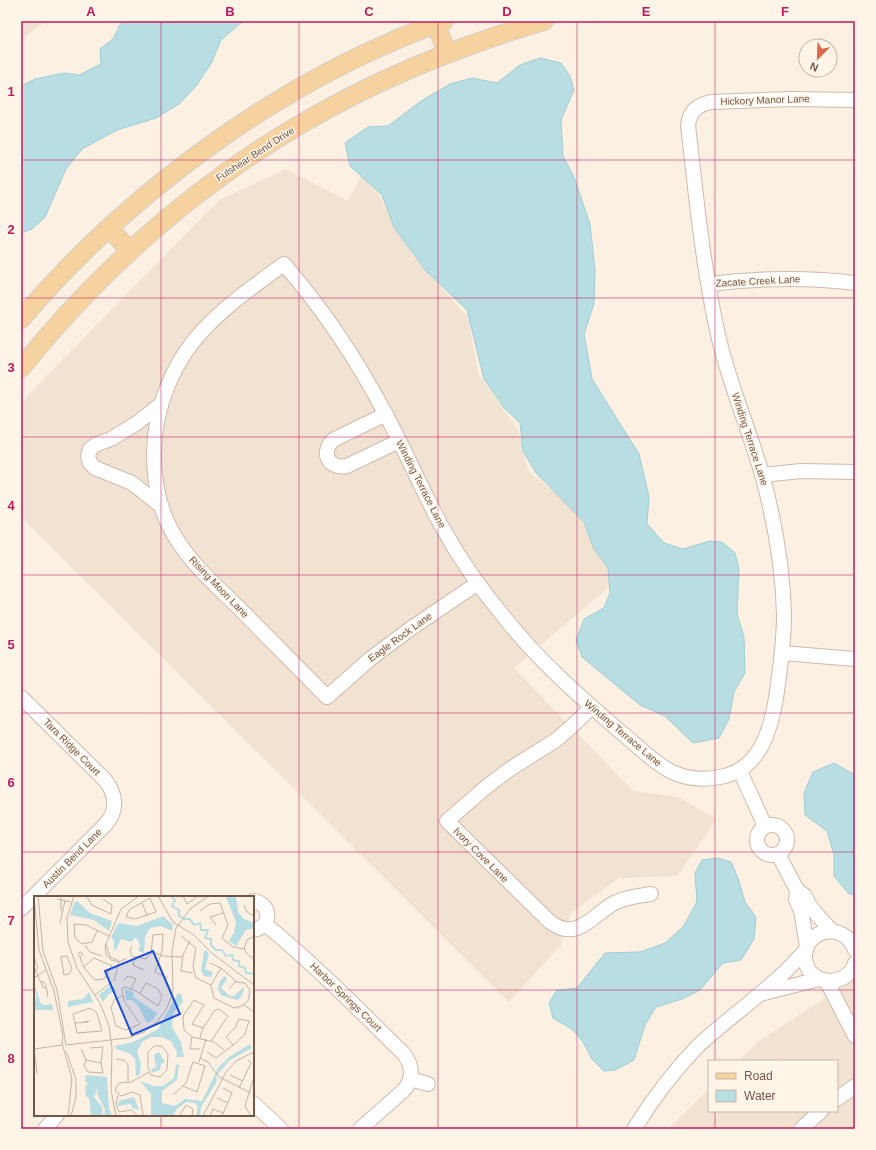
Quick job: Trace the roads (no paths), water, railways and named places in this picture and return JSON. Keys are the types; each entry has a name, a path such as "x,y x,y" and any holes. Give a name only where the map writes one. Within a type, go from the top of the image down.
{"main road":[{"name":"Fulshear Bend Drive","path":"21,368 62,319 108,271 203,188 238,163 308,120 380,82 447,53 497,35 544,21"},
{"path":"21,319 70,265 109,228 169,176 200,152 261,112 321,77 388,44 440,22 447,53"},
{"path":"109,228 130,251"}],"street":[{"name":"Hickory Manor Lane","path":"688,125 689,116 696,108 702,104 711,102 792,99 855,100"},
{"name":"Winding Terrace Lane","path":"284,264 333,326 361,370 386,414 398,441 457,553 504,618 534,653 564,683 660,765 674,773 686,777 701,779 726,776 740,771 750,761 763,745 768,732 773,718 782,653 784,616 781,567 774,521 762,475 719,339 709,284 688,125"},
{"name":"Rising Moon Lane","path":"284,264 237,299 208,325 186,352 168,383 160,405 154,437 154,473 160,505 174,535 192,562 327,697"},
{"name":"Zacate Creek Lane","path":"709,284 745,279 800,278 855,283"},
{"path":"160,405 137,423 111,439 97,444 90,449 88,456 90,463 95,468 132,483 160,505"},
{"path":"386,414 333,440 328,445 326,451 327,458 333,465 340,467 347,466 398,441"},
{"path":"762,475 801,470 855,472"},
{"name":"Eagle Rock Lane","path":"327,697 370,659 410,628 478,583"},
{"path":"782,653 855,658"},
{"name":"Tara Ridge Court","path":"21,697 105,780 114,794 115,803"},
{"name":"Ivory Cove Lane","path":"592,707 561,736 510,769 485,788 447,821 550,922 558,928 566,930 574,929 582,926 614,903 629,897 651,894"},
{"path":"740,771 765,826"},
{"name":"Austin Bend Lane","path":"21,909 106,824 112,815 115,803"},
{"path":"771,824 776,825 785,831 787,836 786,847 778,854 768,854 760,849 758,845 757,836 765,826 771,824"},
{"path":"778,854 797,890 805,896 810,906 832,931"},
{"path":"797,890 796,900 801,910 807,948"},
{"name":"Harbor Springs Court","path":"254,901 260,903 266,908 268,917 259,927 314,965 403,1053 410,1064 410,1079"},
{"path":"855,950 851,937 832,931 824,932 816,936 810,942 805,959 813,975 823,980 835,982 843,979 855,967"},
{"path":"634,1129 649,1105 697,1048 732,1016 777,980 807,948"},
{"path":"760,994 823,980"},
{"path":"823,980 855,1036"},
{"path":"360,1129 408,1085 410,1079 428,1084"},
{"path":"838,1098 855,1086"},
{"path":"254,1104 281,1129"},
{"path":"801,1129 820,1112"},
{"path":"45,1129 57,1116"}],"water":[{"path":"122,21 243,21 221,40 212,62 196,86 179,104 156,118 117,130 82,149 66,169 45,217 32,229 21,233 21,86 35,79 64,73 79,75 101,64 100,49 113,39"},
{"path":"540,58 561,63 570,76 574,90 561,120 563,156 574,177 590,224 595,269 594,304 584,334 592,379 639,454 649,497 647,524 664,543 683,549 710,541 722,542 735,553 739,569 737,614 744,637 745,673 734,692 729,719 719,738 693,743 665,716 640,705 582,657 576,640 584,619 604,608 610,593 608,568 594,549 584,522 536,473 523,451 520,423 504,408 484,379 467,310 425,270 394,227 382,195 350,166 345,143 368,127 388,126 421,101 450,84 472,78 497,83 520,65"},
{"path":"834,763 855,775 855,895 849,894 834,876 834,855 827,831 805,815 804,793 813,772"},
{"path":"718,858 731,862 738,878 745,902 756,917 754,939 741,960 723,963 700,990 682,999 656,1007 645,1025 634,1060 615,1070 604,1071 592,1059 583,1042 573,1030 553,1018 549,1003 557,990 577,988 605,953 640,952 665,943 683,927 697,902 695,873 702,860"}]}
